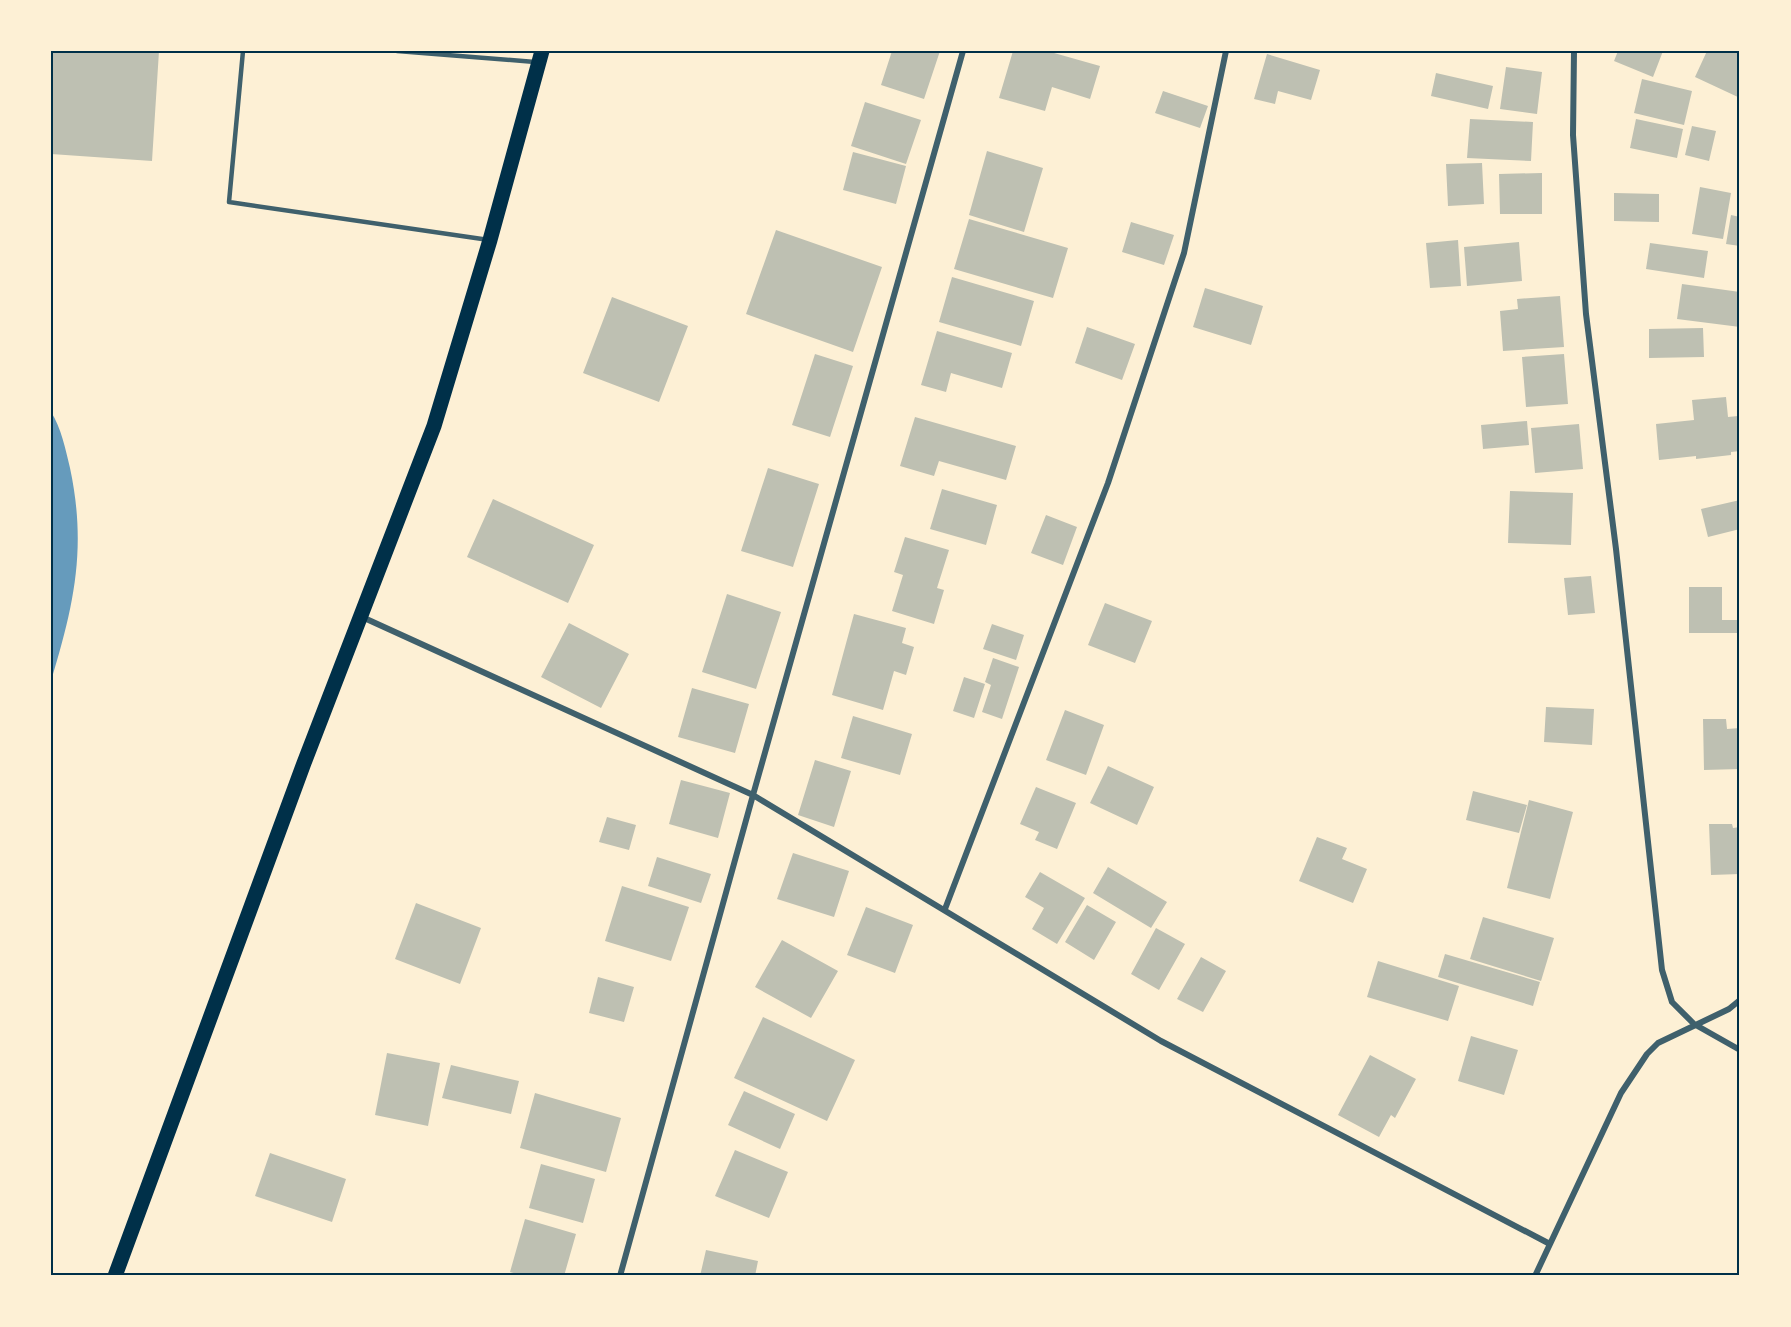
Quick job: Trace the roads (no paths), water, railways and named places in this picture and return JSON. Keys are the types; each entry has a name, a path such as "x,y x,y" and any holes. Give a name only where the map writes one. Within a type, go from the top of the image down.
{"main road":[{"path":"115,1276 276,837 434,426 490,240 540,57"}],"street":[{"path":"620,1276 963,51"},
{"path":"945,909 1108,483 1184,253 1226,51"},
{"path":"1574,51 1573,135 1586,314 1616,549 1662,970 1672,1002 1694,1024 1740,1050"},
{"path":"361,617 753,795 1161,1041 1548,1243"},
{"path":"1534,1276 1621,1093 1647,1054 1658,1043 1729,1009 1740,1000"}],"lane":[{"path":"243,51 229,202 490,240"},
{"path":"397,51 540,57"}],"water":[{"path":"51,412 60,432 70,468 75,497 78,551 72,601 51,681"}]}
